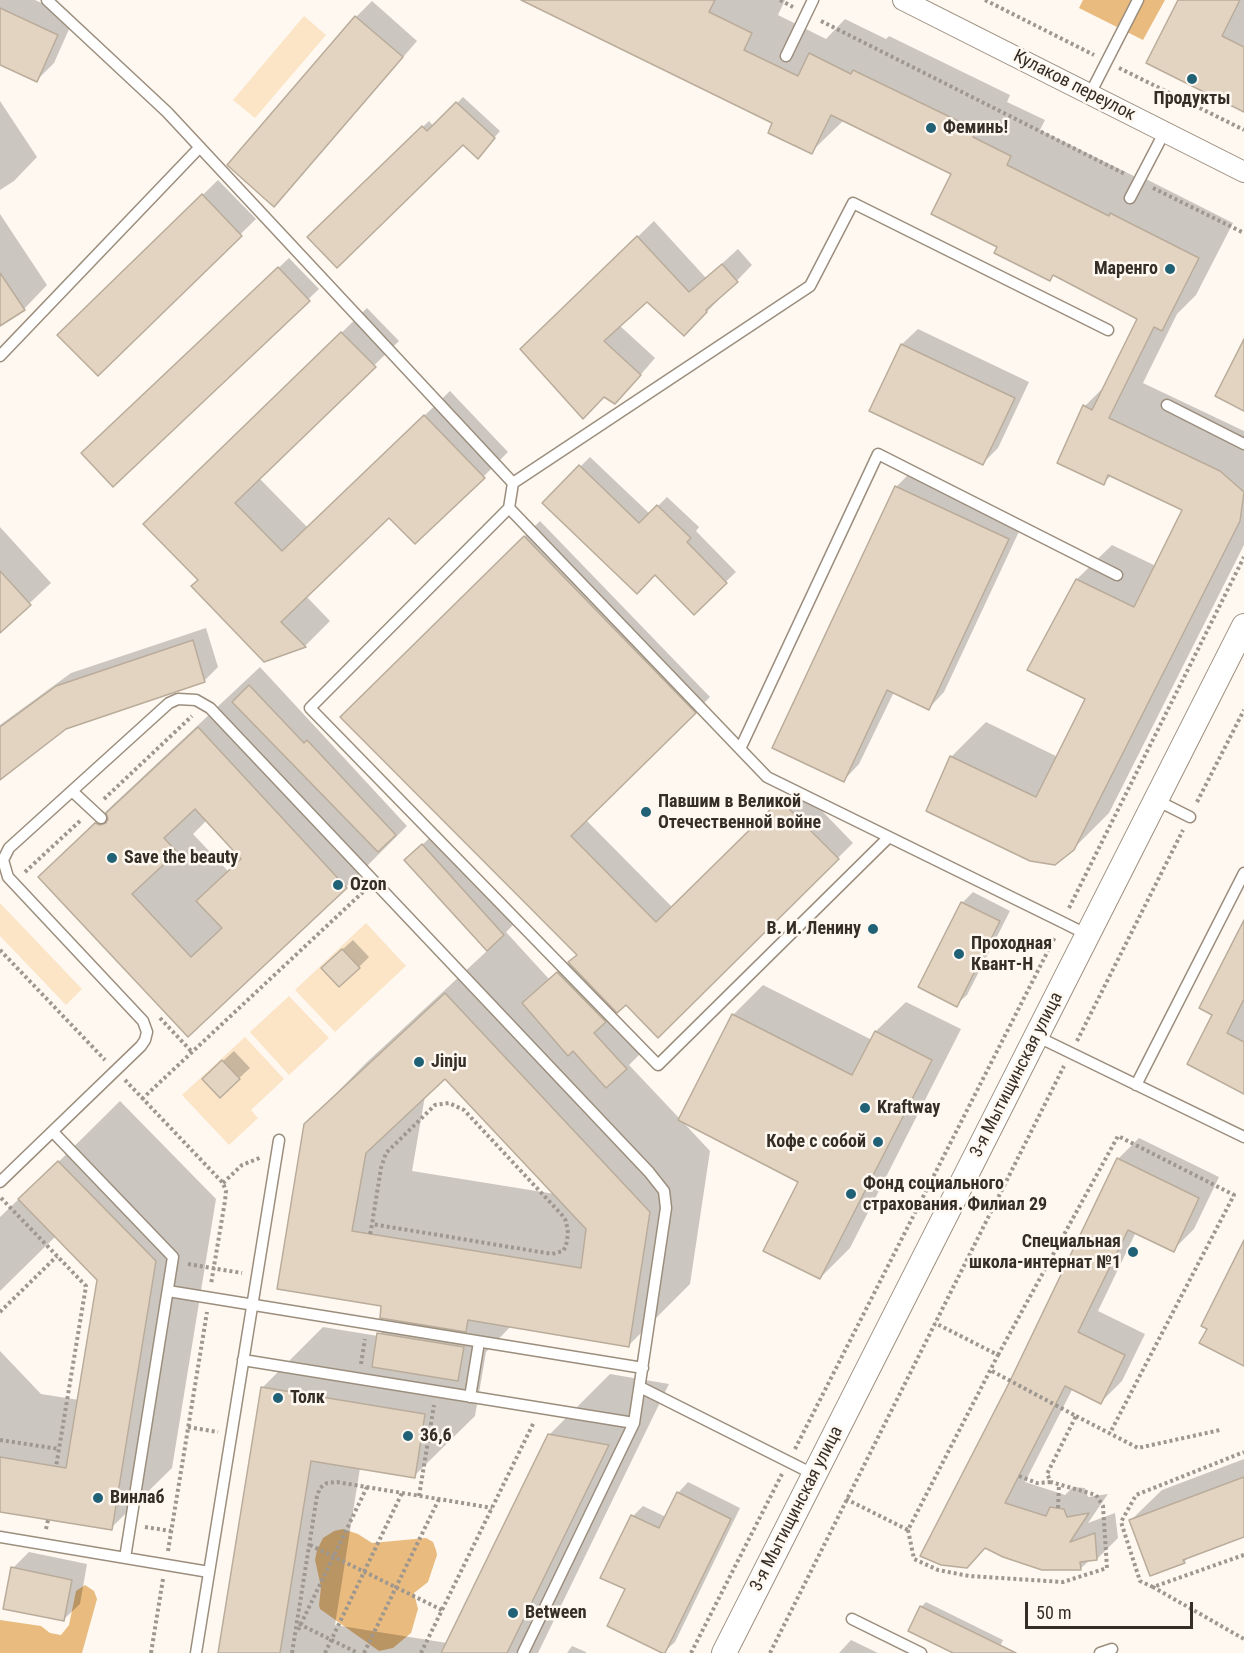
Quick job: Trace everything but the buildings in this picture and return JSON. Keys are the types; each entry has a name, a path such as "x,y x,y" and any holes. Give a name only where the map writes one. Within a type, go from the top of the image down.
{"street":[{"name":"Кулаков переулок","path":"903,0 930,6 1090,94 1244,171"},
{"name":"3-я Мытищинская улица","path":"724,1653 1244,626"}],"lane":[{"path":"47,0 167,112 513,483"},
{"path":"786,56 813,0"},
{"path":"1090,94 1138,0"},
{"path":"1130,198 1164,131"},
{"path":"0,356 200,147"},
{"path":"889,837 658,1065 310,708 509,508 513,483 810,286 853,202 1108,330"},
{"path":"1167,405 1244,444"},
{"path":"740,749 878,454 1117,575"},
{"path":"509,508 766,777 1088,934"},
{"path":"0,1182 141,1046 147,1032 143,1021 8,877 3,860 9,848 169,703 178,699 196,700 210,708 660,1184 666,1198 634,1423 523,1653"},
{"path":"72,791 101,818"},
{"path":"1156,800 1190,817"},
{"path":"1136,1085 1244,873"},
{"path":"1036,1036 1244,1137"},
{"path":"52,1132 171,1253 173,1262 125,1558"},
{"path":"196,1653 279,1140"},
{"path":"168,1291 642,1368"},
{"path":"470,1397 479,1341"},
{"path":"243,1360 634,1423"},
{"path":"640,1388 813,1474"},
{"path":"0,1537 209,1572"},
{"path":"852,1620 921,1653"},
{"path":"1100,1653 1112,1649"}],"path":[{"path":"780,0 1244,233"},
{"path":"692,1653 1062,922 1244,556"},
{"path":"770,1653 1244,710"},
{"path":"24,873 196,712"},
{"path":"142,1099 364,891 356,883"},
{"path":"152,1010 192,1052"},
{"path":"370,1233 381,1168 386,1153 435,1105 449,1103 464,1110 562,1215 566,1221 568,1233 566,1246 562,1251 552,1254 372,1224"},
{"path":"1019,1476 1037,1484 1051,1482 1096,1495 1102,1506 1107,1568 1063,1582 969,1576 938,1570 914,1559 908,1530 990,1370 1118,1136 1234,1195 1110,1433"},
{"path":"170,1540 225,1201 226,1191 223,1183 248,1162 277,1154"},
{"path":"0,1198 86,1286 56,1467"},
{"path":"0,1312 57,1256"},
{"path":"173,1262 257,1275"},
{"path":"359,1378 367,1323"},
{"path":"935,1323 998,1355"},
{"path":"990,1370 1138,1448 1220,1430"},
{"path":"419,1496 436,1391"},
{"path":"421,1653 540,1408"},
{"path":"1051,1482 1047,1474 1076,1416"},
{"path":"0,1440 59,1449"},
{"path":"1244,1452 1136,1495 1121,1522 1140,1581 1244,1639"},
{"path":"299,1624 309,1545 320,1488 327,1483 337,1482 492,1508"},
{"path":"1058,1508 1059,1484"},
{"path":"292,1653 299,1624 367,1487"},
{"path":"324,1653 402,1493"},
{"path":"364,1653 439,1499"},
{"path":"846,1499 908,1530"},
{"path":"130,1524 171,1531"},
{"path":"309,1545 442,1610"},
{"path":"1154,1587 1244,1555"},
{"path":"151,1653 165,1565"},
{"path":"299,1624 358,1653"}],"shaded area":[{"path":"1083,0 1165,0 1143,40 1079,8"},
{"path":"304,16 326,35 255,118 233,100"},
{"path":"0,903 82,989 66,1005 0,936"},
{"path":"366,923 406,966 335,1032 295,990"},
{"path":"289,996 329,1038 289,1075 250,1032"},
{"path":"245,1037 284,1079 251,1110 258,1118 229,1145 182,1095"},
{"path":"343,1529 358,1534 372,1543 426,1538 433,1542 437,1555 428,1582 414,1593 418,1609 411,1633 393,1648 379,1651 320,1609 321,1587 315,1560 317,1550 323,1538 334,1531"},
{"path":"85,1585 94,1591 97,1599 82,1653 0,1653 0,1620 41,1626 50,1633 61,1635 69,1625 76,1591"}],"place":[{"name":"Продукты","path":"1192,79"},
{"name":"Феминь!","path":"931,128"},
{"name":"Маренго","path":"1170,269"},
{"name":"Павшим в Великой Отечественной войне","path":"646,812"},
{"name":"Save the beauty","path":"112,858"},
{"name":"Ozon","path":"338,885"},
{"name":"В. И. Ленину","path":"873,929"},
{"name":"Проходная Квант-Н","path":"959,954"},
{"name":"Jinju","path":"419,1062"},
{"name":"Kraftway","path":"865,1108"},
{"name":"Кофе с собой","path":"878,1142"},
{"name":"Фонд социального страхования. Филиал 29","path":"851,1194"},
{"name":"Специальная школа-интернат №1","path":"1133,1252"},
{"name":"Толк","path":"278,1398"},
{"name":"36,6","path":"408,1436"},
{"name":"Винлаб","path":"98,1498"},
{"name":"Between","path":"513,1613"}]}
